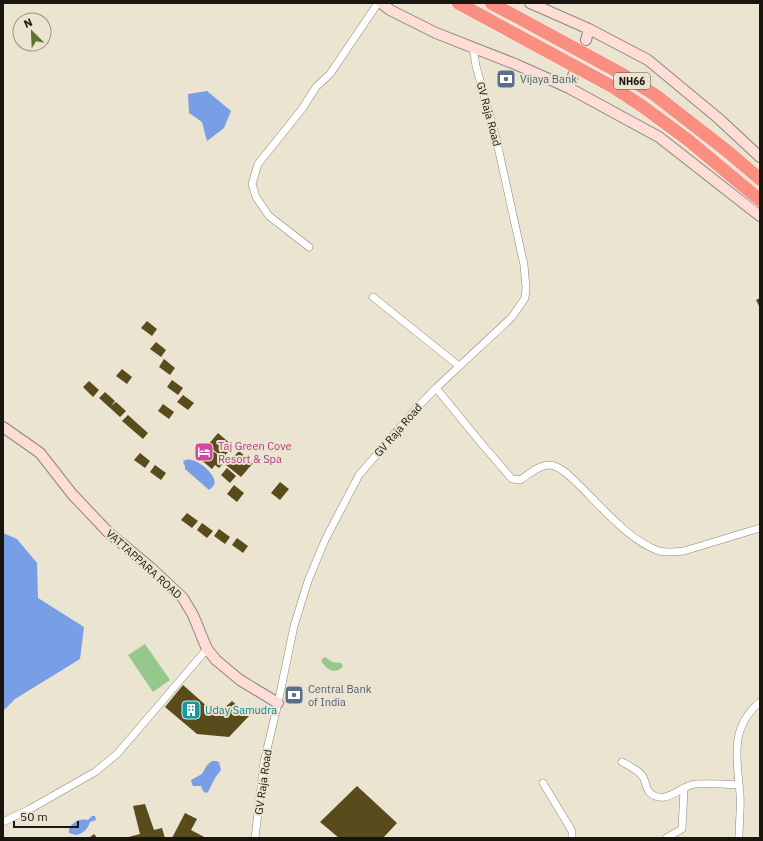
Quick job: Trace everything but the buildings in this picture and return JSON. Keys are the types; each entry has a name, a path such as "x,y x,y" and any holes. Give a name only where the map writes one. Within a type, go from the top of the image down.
{"highway":[{"name":"NH66","path":"458,3 479,8 613,87 642,106 688,140 760,200"},
{"name":"NH66","path":"491,3 622,74 655,95 727,151 760,179"}],"street":[{"path":"309,247 269,216 256,197 252,184 258,164 302,109 316,87 330,74 378,3"},
{"path":"381,3 390,10 436,33 473,47 569,88 659,137 760,216"},
{"path":"530,3 589,29 648,60 718,118 760,156"},
{"path":"586,40 589,29"},
{"name":"GV Raja Road","path":"255,838 264,762 294,626 308,581 325,540 359,475 415,410 436,388 512,317 525,298 526,288 523,258 496,138 476,66 473,47"},
{"path":"569,88 575,70"},
{"path":"373,296 460,366"},
{"path":"436,388 512,479 520,480 541,466 548,464 558,467 574,480 630,534 660,551 672,553 684,551 760,528"},
{"name":"VATTAPPARA ROAD","path":"3,427 40,453 72,494 108,532 150,567 183,598 193,615 207,648 216,660 240,680 278,703"},
{"path":"3,822 30,809 95,772 117,754 207,648"},
{"path":"739,838 739,785 736,757 737,738 741,727 753,708 760,702"},
{"path":"622,762 642,775 650,793 658,797 664,798 671,796 694,784 739,785"},
{"path":"543,783 572,830 572,838"},
{"path":"666,838 682,829 684,789"}],"green space":[{"path":"145,644 170,680 153,692 128,655"},
{"path":"325,657 332,662 341,663 343,666 337,671 331,670 325,666 321,660"}],"water":[{"path":"207,91 231,111 224,128 207,141 202,122 189,113 188,94"},
{"path":"185,460 199,463 211,473 215,481 214,485 209,490 185,469 183,462"},
{"path":"3,533 17,539 37,563 38,598 84,627 80,659 15,699 3,711"},
{"path":"212,761 219,762 221,770 206,793 203,791 201,786 193,786 191,780 202,774 207,765"},
{"path":"92,816 95,816 96,820 90,822 83,832 76,835 69,833 69,828 75,822 82,819 88,820"}],"place":[{"name":"Vijaya Bank","path":"506,79"},
{"name":"Taj Green Cove Resort & Spa","path":"204,452"},
{"name":"Central Bank of India","path":"294,695"},
{"name":"Uday Samudra","path":"191,710"}]}
